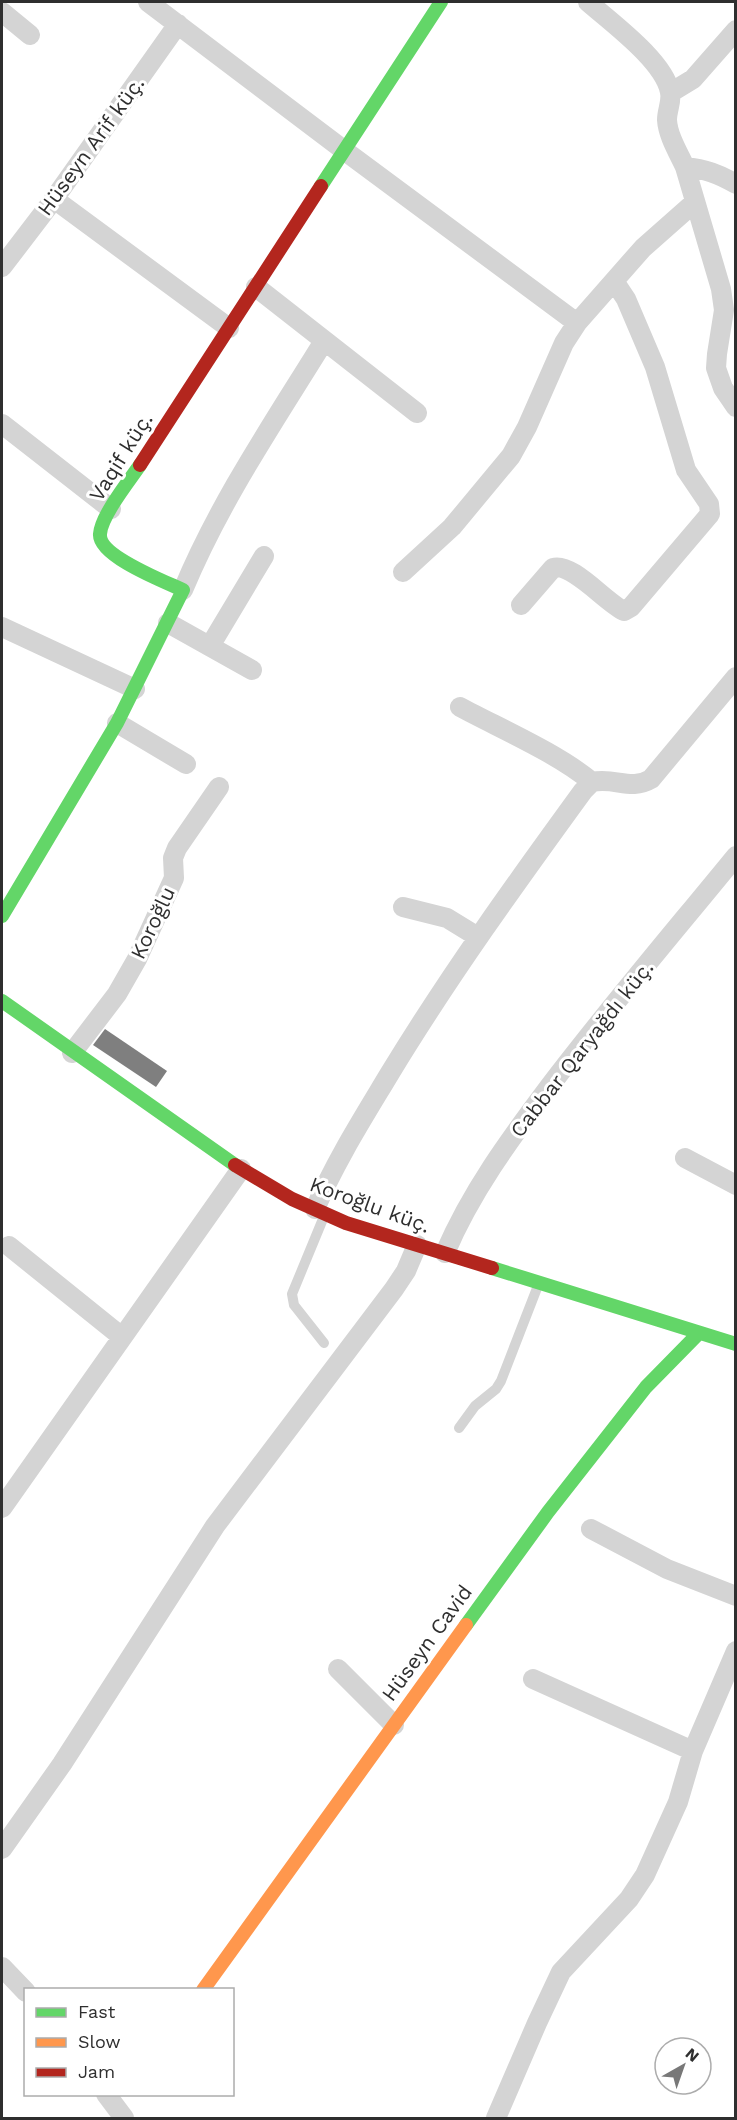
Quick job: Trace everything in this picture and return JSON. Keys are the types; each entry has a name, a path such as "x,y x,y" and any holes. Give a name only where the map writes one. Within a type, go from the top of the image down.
{"street":[{"path":"148,2 577,323"},
{"name":"Vaqif küç.","path":"183,590 112,555 101,546 99,537 111,509 441,2"},
{"path":"588,2 654,62 664,76 670,93 667,118 669,130 685,167 716,266 724,310 716,368 723,388 735,407"},
{"path":"2,12 30,35"},
{"name":"Hüseyn Arif küç.","path":"2,267 54,199 178,24"},
{"path":"670,93 693,79 735,30"},
{"path":"685,167 705,169 735,184"},
{"path":"54,199 229,328"},
{"path":"402,572 452,527 512,456 564,343 577,323 643,248 695,202"},
{"path":"521,604 553,568 559,566 570,570 624,612 631,607 710,514 708,504 686,470 655,367 626,299 614,281"},
{"path":"256,287 417,413"},
{"path":"2,916 117,723 168,624 200,548 225,501 324,341"},
{"path":"2,424 111,509"},
{"path":"210,646 264,556"},
{"path":"168,624 252,670"},
{"path":"2,627 135,688"},
{"path":"320,1211 334,1168 417,1029 478,937 583,791 592,782 605,779 634,785 643,784 651,779 735,677"},
{"path":"460,707 561,761 592,782"},
{"path":"117,723 186,764"},
{"name":"Koroğlu","path":"72,1053 117,994 137,959 174,878 173,858 177,848 219,788"},
{"name":"Cabbar Qaryağdı küç.","path":"445,1252 472,1198 512,1137 576,1052 735,856"},
{"path":"403,907 447,918 478,937"},
{"name":"Koroğlu küç.","path":"2,1001 72,1053 241,1169 266,1185 320,1211 346,1223 735,1344"},
{"path":"685,1158 735,1185"},
{"path":"2,1508 241,1169"},
{"path":"2,1849 62,1764 215,1526 394,1289 406,1271 417,1245"},
{"path":"9,1246 122,1337"},
{"name":"Hüseyn Cavid","path":"204,1988 548,1512 646,1387 699,1333"},
{"path":"591,1529 667,1569 735,1596"},
{"path":"496,2118 561,1972 629,1899 645,1875 678,1802 693,1751 735,1651"},
{"path":"338,1669 394,1725"},
{"path":"533,1679 693,1751"},
{"path":"2,1967 24,1990"},
{"path":"108,2096 124,2118"}],"lane":[{"path":"320,1211 292,1294 294,1305 324,1343"},
{"path":"459,1428 475,1406 496,1389 501,1381 539,1282"}],"building":[{"path":"105,1029 167,1071 156,1087 93,1045"}],"traffic: fast":[{"path":"321,186 441,2"},
{"path":"2,916 117,723 183,590 134,567 110,551 102,542 100,534 105,518 140,465"},
{"path":"2,1001 235,1165"},
{"path":"492,1268 736,1344"},
{"path":"466,1625 548,1512 646,1387 699,1333"}],"traffic: slow":[{"path":"204,1988 466,1625"}],"traffic: jam":[{"path":"140,465 321,186"},
{"path":"235,1165 292,1199 346,1223 492,1268"}]}
